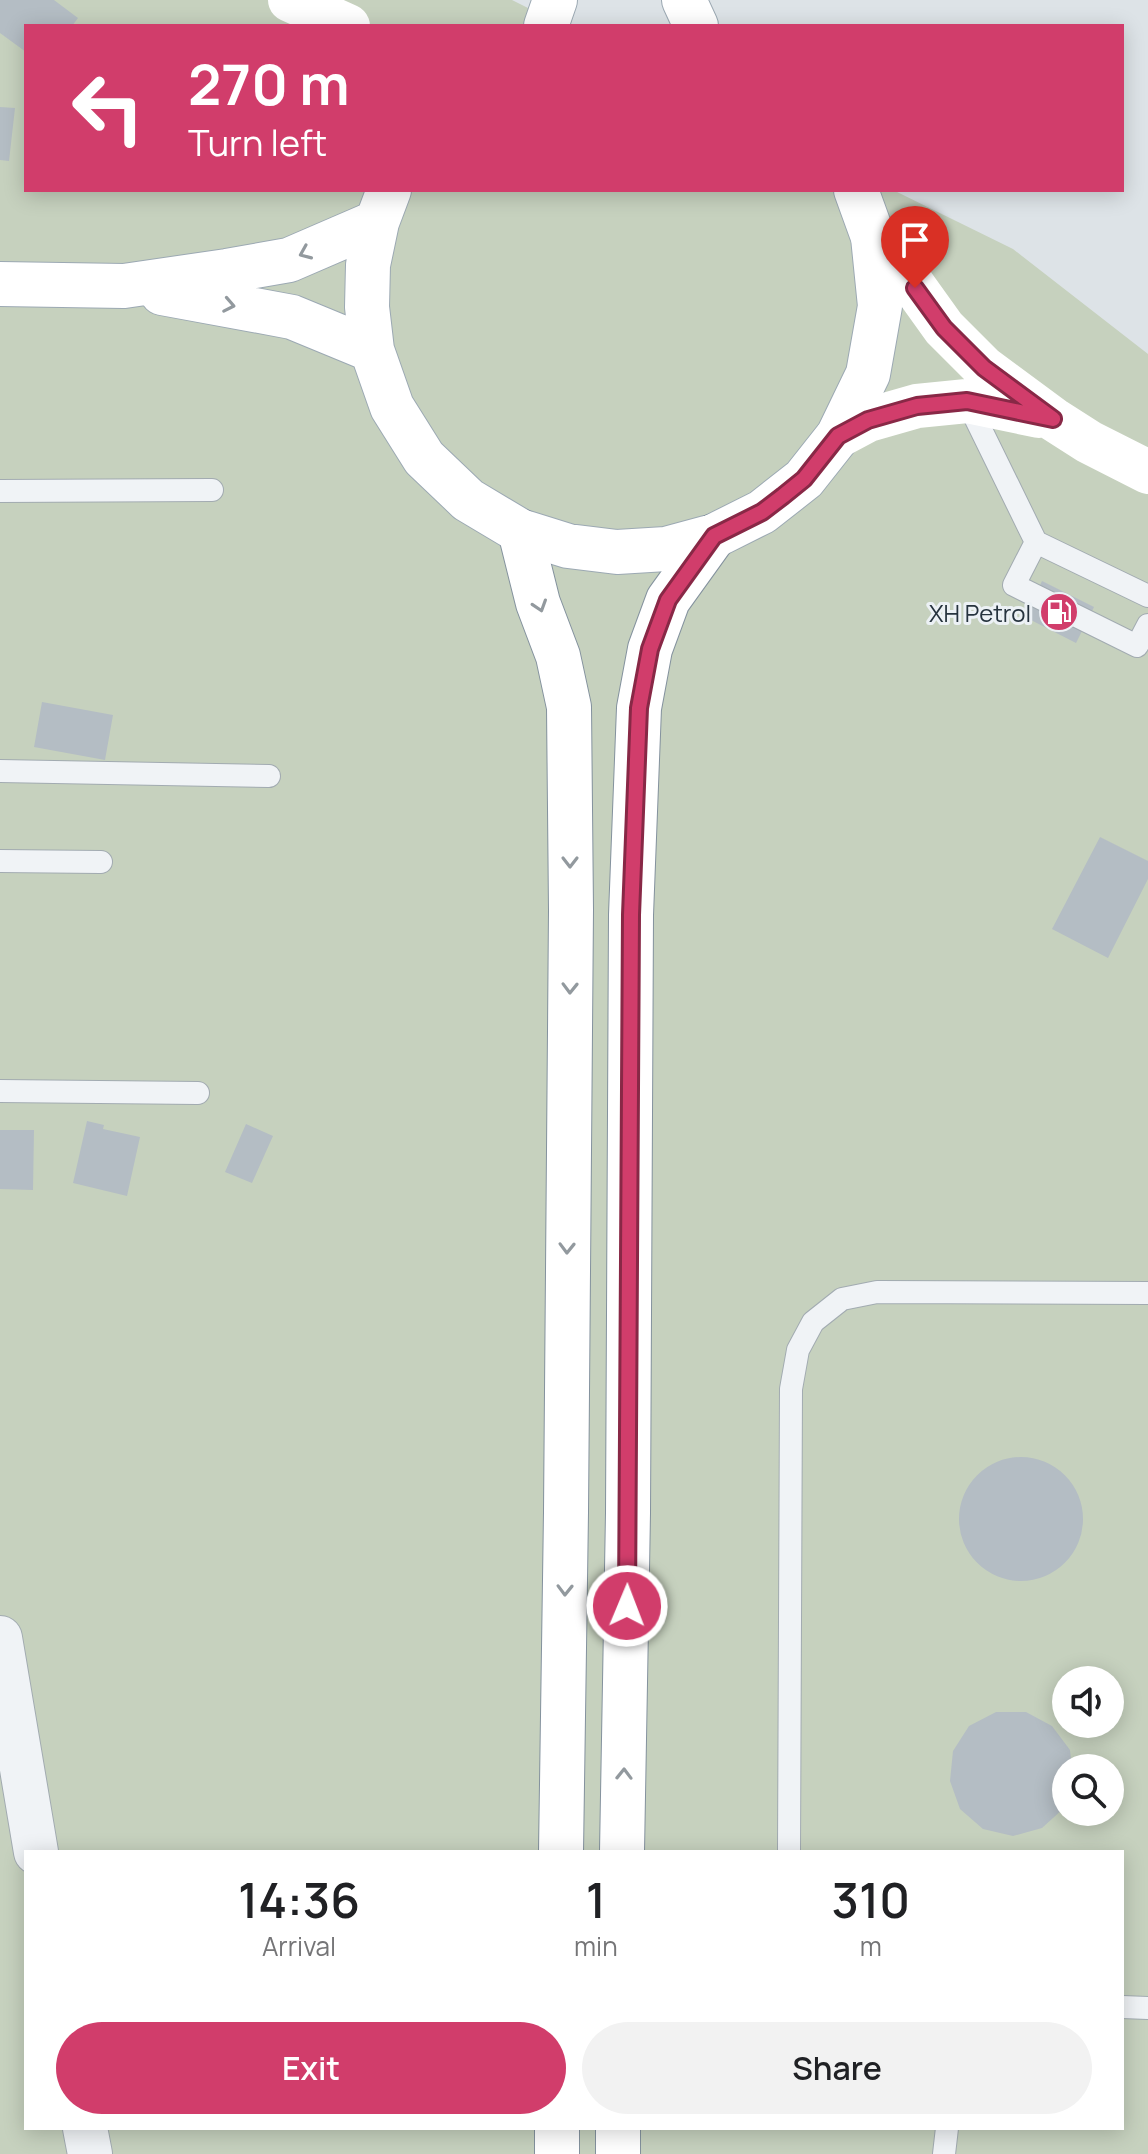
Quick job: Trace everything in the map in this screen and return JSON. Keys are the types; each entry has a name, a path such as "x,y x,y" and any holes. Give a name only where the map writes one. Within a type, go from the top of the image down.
{"main road":[{"path":"289,0 315,24"},
{"path":"289,0 343,24"},
{"path":"547,24 555,0"},
{"path":"684,0 695,24"},
{"path":"383,206 368,265 367,307 372,350 392,407 424,458 468,500 520,531 568,546 617,552 666,549 714,536 762,512 804,479 838,436 868,374 880,306 873,237 857,192"},
{"path":"124,286 289,260 383,206"},
{"path":"873,237 901,268 944,328 984,368 1089,442 1148,472"},
{"path":"0,284 124,286 292,317 372,350"},
{"path":"838,436 868,420 917,406 967,401 1053,419"},
{"path":"520,531 538,603 558,656 569,707 571,910 561,1850"},
{"path":"622,1850 628,1513 631,915 639,708 650,649 668,600 714,536"},
{"path":"557,2130 557,2154"},
{"path":"618,2130 618,2154"}],"street":[{"path":"0,1638 36,1850"},
{"path":"85,2130 90,2154"}],"lane":[{"path":"967,401 1036,542 1148,596"},
{"path":"0,491 212,490"},
{"path":"1036,542 1014,585 1137,646 1148,625"},
{"path":"0,771 269,776"},
{"path":"0,861 101,862"},
{"path":"0,1091 198,1093"},
{"path":"789,1850 791,1389 798,1350 813,1322 842,1299 877,1292 1148,1293"},
{"path":"1124,2007 1148,2008"},
{"path":"944,2154 947,2130"}],"green space":[{"path":"0,0 512,0 560,24 24,24 24,192 897,192 1013,249 1148,354 1148,2154 0,2154"}],"building":[{"path":"0,0 54,0 78,18 74,24 24,24 24,51 0,33"},
{"path":"0,107 15,108 9,161 0,160"},
{"name":"XH Petrol","path":"1042,581 1094,607 1076,643 1025,617"},
{"path":"42,702 113,715 105,760 34,747"},
{"path":"1100,837 1148,861 1148,879 1108,958 1052,929"},
{"path":"87,1121 104,1125 103,1129 140,1137 127,1196 73,1183"},
{"path":"246,1124 273,1136 252,1183 225,1172"},
{"path":"0,1130 34,1130 33,1190 0,1189"},
{"path":"1021,1457 1045,1462 1065,1475 1078,1495 1083,1519 1078,1543 1065,1563 1045,1576 1021,1581 997,1576 977,1563 964,1543 959,1519 964,1495 977,1475 997,1462"},
{"path":"996,1712 1026,1712 1052,1726 1052,1738 1061,1738 1070,1750 1070,1754 1052,1754 1052,1819 1042,1828 1013,1836 983,1829 960,1809 950,1781 953,1751 969,1726"}],"place":[{"name":"XH Petrol","path":"1059,612"}],"route":[{"path":"627,1606 631,915 639,708 650,649 668,600 714,536 762,512 783,496 804,479 838,436 868,420 917,406 967,401 1053,419 984,368 944,328 915,288"}]}
